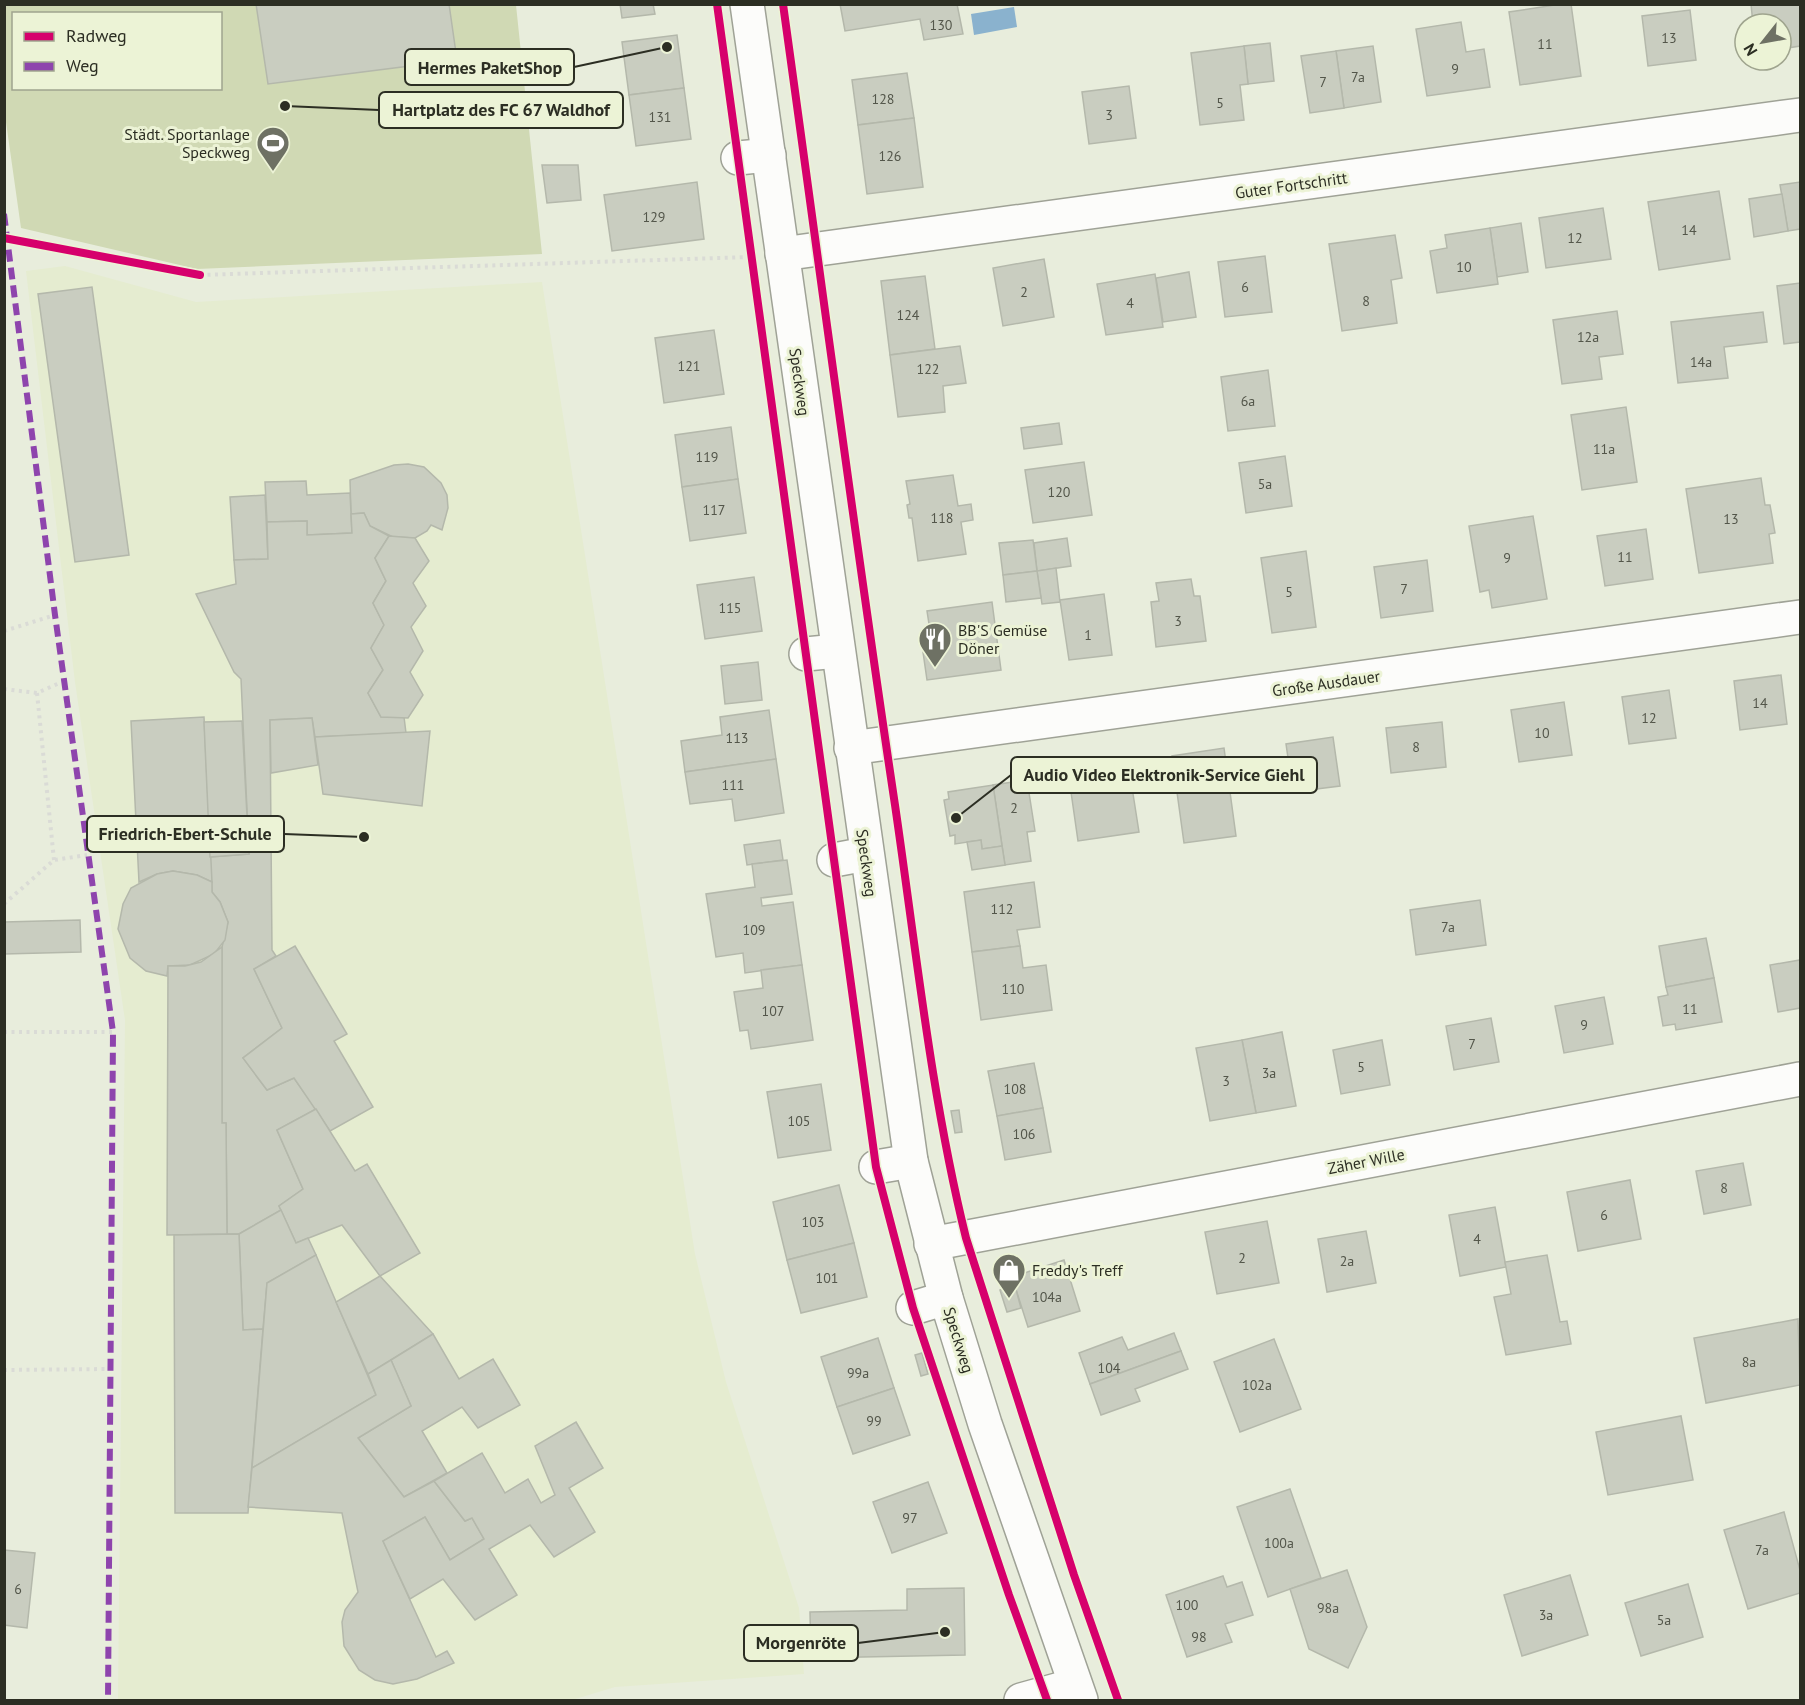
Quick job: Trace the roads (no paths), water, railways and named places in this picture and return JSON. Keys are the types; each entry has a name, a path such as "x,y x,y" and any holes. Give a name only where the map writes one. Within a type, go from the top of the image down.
{"street":[{"name":"Speckweg","path":"747,4 753,156 822,652 851,748 911,1161 946,1298 985,1424 1078,1693"},
{"name":"Guter Fortschritt","path":"766,255 1800,115"},
{"name":"Große Ausdauer","path":"851,748 1800,617"},
{"path":"834,860 866,855"},
{"name":"Zäher Wille","path":"931,1244 1800,1079"},
{"path":"876,1167 911,1161"},
{"path":"913,1308 946,1298"},
{"path":"1021,1701 1078,1693"}],"water":[{"path":"1014,7 1017,27 974,35 971,14"}],"place":[{"name":"Hermes PaketShop","path":"667,47"},
{"name":"Hartplatz des FC 67 Waldhof","path":"285,106"},
{"name":"Städt. Sportanlage Speckweg","path":"273,172"},
{"name":"BB'S Gemüse Döner","path":"935,668"},
{"name":"Audio Video Elektronik-Service Giehl","path":"956,818"},
{"name":"Friedrich-Ebert-Schule","path":"364,837"},
{"name":"Freddy's Treff","path":"1009,1299"},
{"name":"Morgenröte","path":"945,1632"}]}
